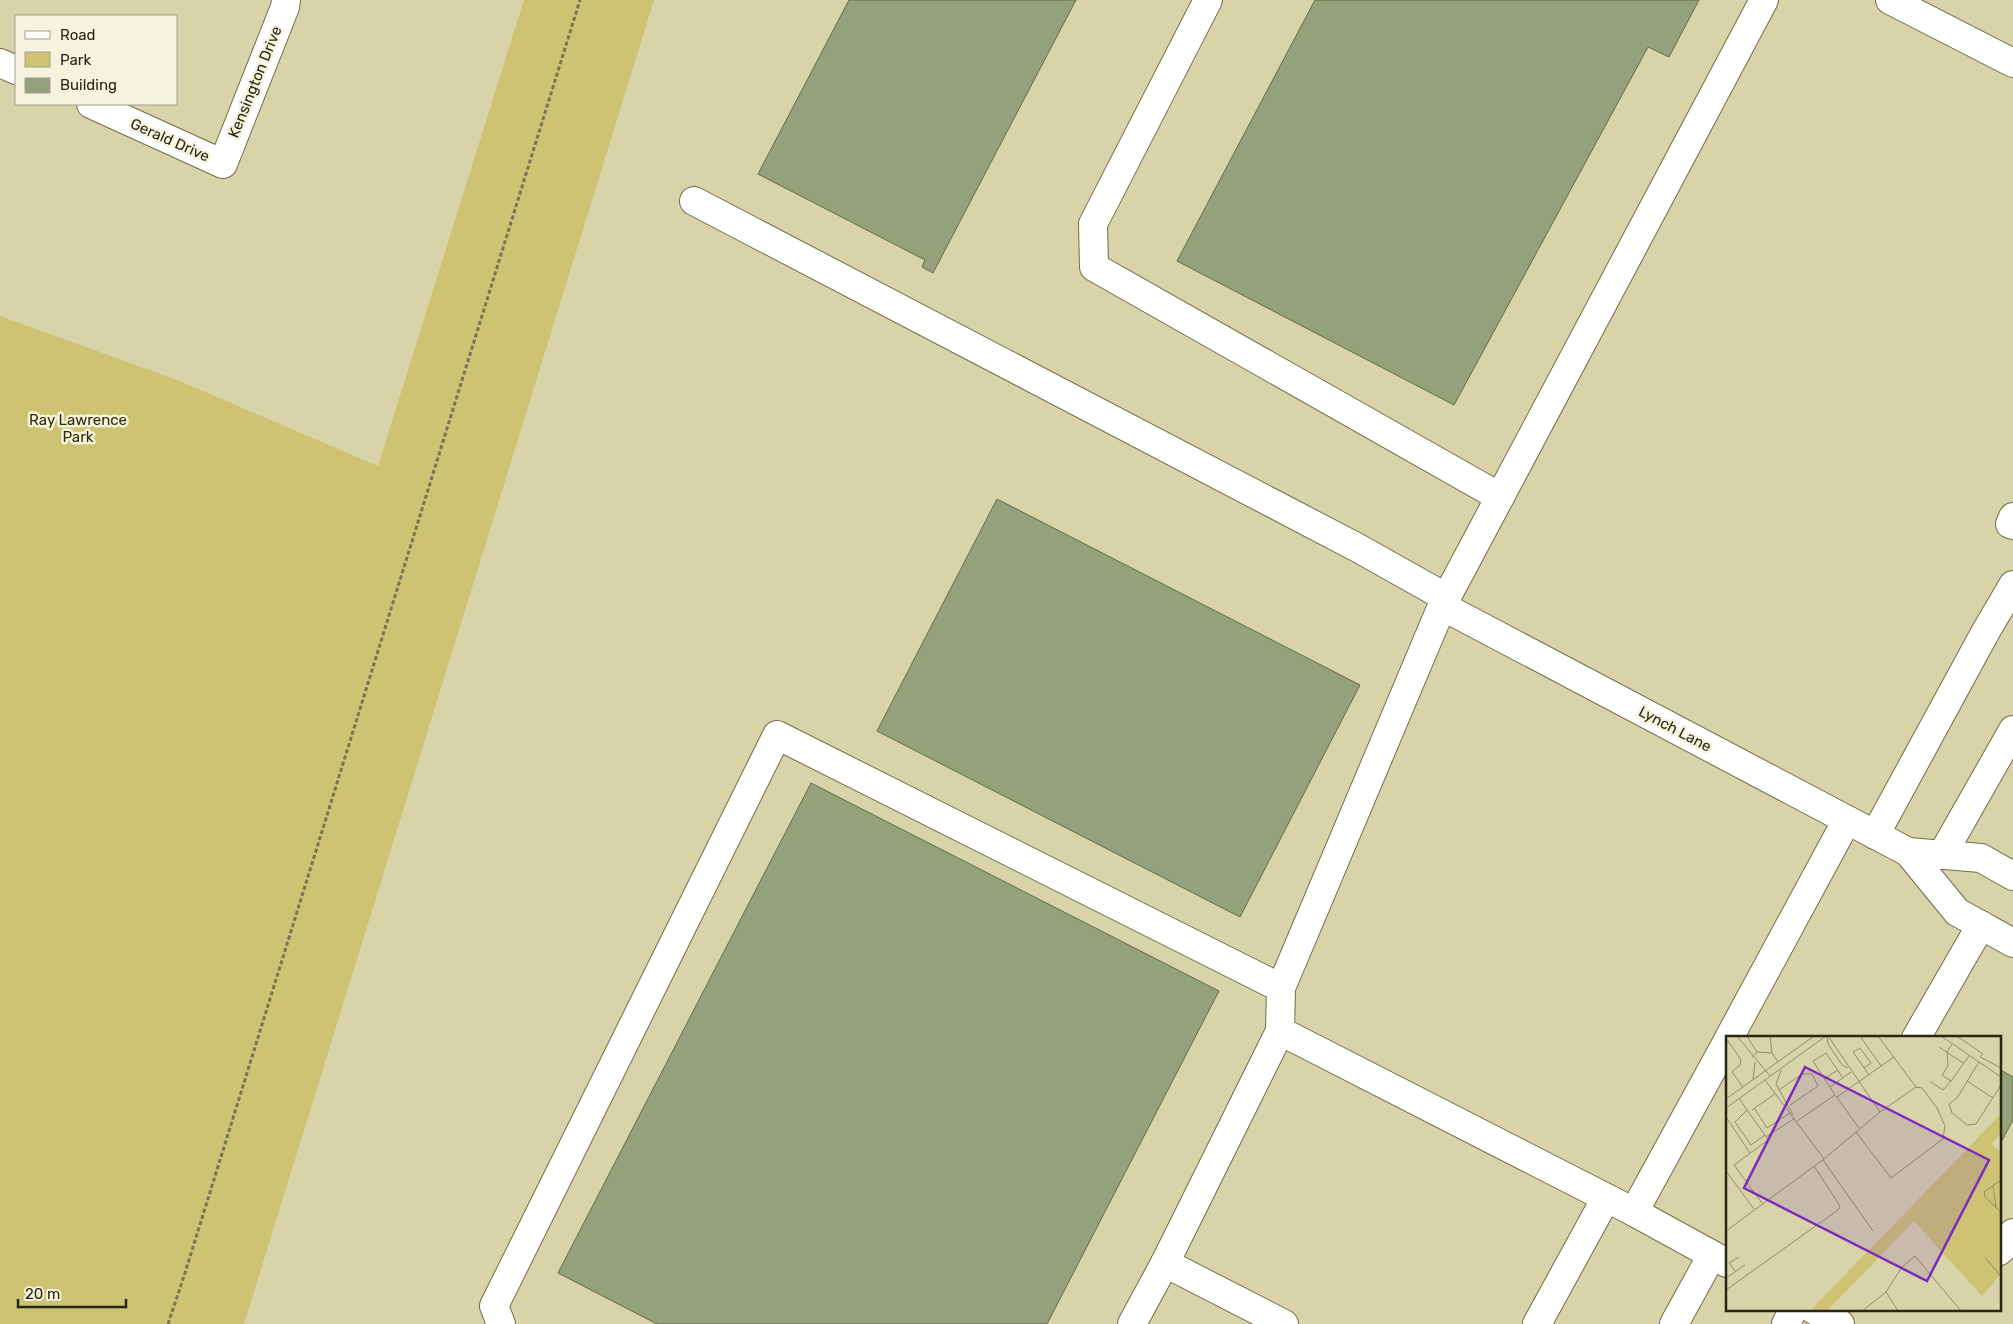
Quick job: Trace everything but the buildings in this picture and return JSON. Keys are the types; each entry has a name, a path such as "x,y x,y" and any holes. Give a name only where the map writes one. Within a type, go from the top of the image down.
{"street":[{"name":"Kensington Drive","path":"223,164 286,0"},
{"path":"1208,0 1092,224 1094,267 1500,498"},
{"path":"1132,1324 1165,1263 1280,1031 1281,988 1445,602 1764,0"},
{"path":"1890,0 2013,63"},
{"path":"0,63 15,70"},
{"name":"Gerald Drive","path":"92,105 223,164"},
{"name":"Lynch Lane","path":"694,201 1349,544 1445,602 1908,852 1981,858 2013,876"},
{"path":"2013,517 2010,524 2013,525"},
{"path":"1875,835 2013,585"},
{"path":"1942,855 2013,730"},
{"path":"501,1324 494,1306 777,735 1281,988"},
{"path":"1730,1036 1847,820"},
{"name":"Lynch Lane","path":"1908,852 1957,912 2013,943"},
{"path":"1917,1036 1981,925"},
{"path":"1280,1031 1634,1212 1719,1259 1674,1324"},
{"path":"1634,1212 1726,1044"},
{"path":"1537,1324 1606,1198"},
{"path":"2000,1250 2006,1245 2013,1233"},
{"path":"1165,1263 1284,1324"},
{"path":"1786,1324 1793,1312"},
{"path":"1818,1312 1840,1324"}],"path":[{"path":"168,1324 580,0"}],"green space":[{"name":"Ray Lawrence Park","path":"524,0 654,0 244,1324 0,1324 0,316 177,380 378,466"}]}
